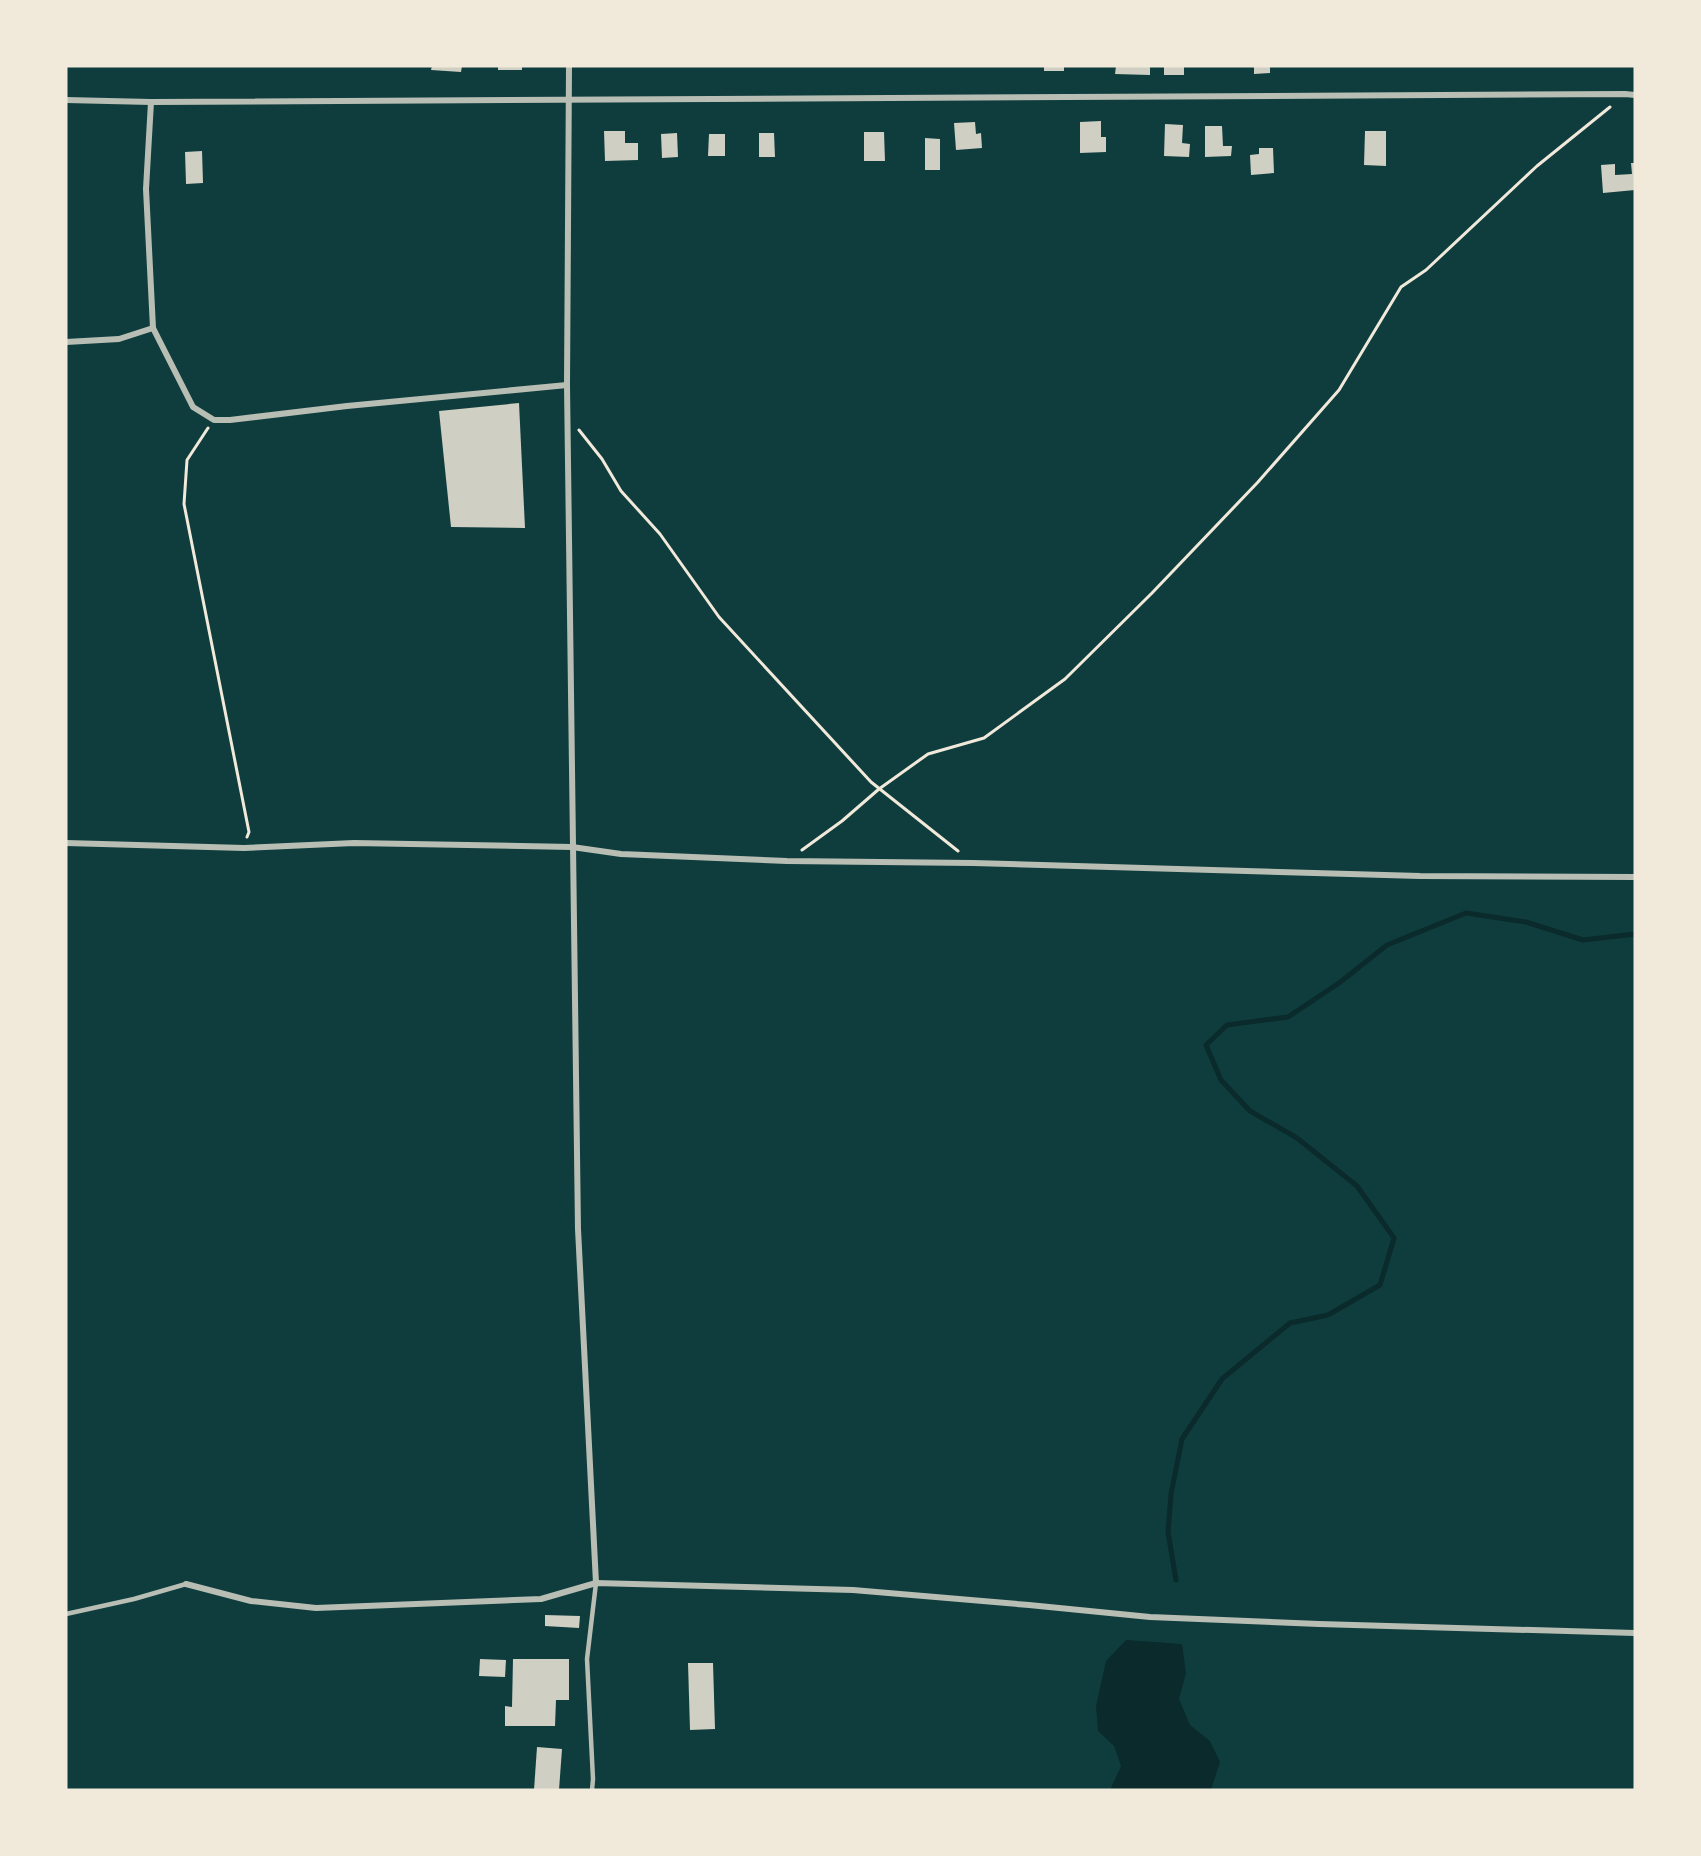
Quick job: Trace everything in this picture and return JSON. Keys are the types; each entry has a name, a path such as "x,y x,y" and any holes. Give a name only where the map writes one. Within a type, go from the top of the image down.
{"street":[{"path":"569,66 567,385 578,1229 596,1583"},
{"path":"66,100 151,102 1635,95"},
{"path":"151,102 146,189 153,328 193,407 214,420 230,420 347,406 567,385"},
{"path":"66,342 119,339 153,328"},
{"path":"66,843 244,848 354,843 572,847 621,854 787,861 973,863 1420,876 1635,877"},
{"path":"186,1584 251,1600 316,1608 541,1599 596,1583 853,1590 1150,1617 1635,1633"}],"lane":[{"path":"592,1790 587,1659 596,1583"},
{"path":"66,1614 134,1599 186,1584"}],"path":[{"path":"787,861 928,754 984,738 1065,679 1242,499 1339,390 1401,287 1426,270 1537,165 1625,94"},
{"path":"568,418 602,459 621,491 660,534 719,617 879,789 973,863"},
{"path":"214,420 187,460 184,504 249,832 244,848"}],"water":[{"path":"1126,1640 1182,1644 1186,1673 1179,1699 1190,1725 1210,1741 1220,1762 1211,1790 1110,1790 1121,1766 1114,1746 1098,1731 1096,1706 1106,1661"}],"building":[{"path":"432,66 462,66 461,72 431,70"},
{"path":"498,66 522,66 522,70 498,70"},
{"path":"1044,66 1064,66 1064,71 1044,71"},
{"path":"1116,66 1150,66 1150,75 1115,74"},
{"path":"1164,66 1184,66 1184,75 1164,75"},
{"path":"1254,66 1270,66 1270,73 1254,74"},
{"path":"1101,121 1101,137 1106,137 1106,152 1080,153 1080,122"},
{"path":"975,122 976,134 981,133 982,148 956,150 954,123"},
{"path":"1165,124 1183,125 1182,143 1190,144 1189,157 1164,156"},
{"path":"1205,126 1222,126 1223,146 1232,146 1231,156 1205,157"},
{"path":"604,131 625,131 625,143 638,143 638,160 605,161"},
{"path":"1365,131 1386,131 1386,166 1364,165"},
{"path":"864,132 884,132 885,161 864,161"},
{"path":"677,133 678,157 662,158 661,134"},
{"path":"759,133 774,133 775,157 759,157"},
{"path":"709,134 725,134 725,156 708,156"},
{"path":"925,138 940,139 940,170 925,170"},
{"path":"1259,148 1273,148 1274,173 1251,175 1250,155 1259,154"},
{"path":"202,151 203,183 186,184 185,152"},
{"path":"1631,163 1635,163 1635,190 1603,193 1601,165 1615,164 1615,175 1632,174"},
{"path":"519,403 525,528 451,527 439,411"},
{"path":"545,1615 580,1616 579,1628 545,1626"},
{"path":"480,1659 506,1660 505,1677 479,1676"},
{"path":"513,1659 569,1659 569,1700 556,1700 555,1726 505,1726 505,1706 512,1707"},
{"path":"688,1663 713,1663 715,1729 690,1730"},
{"path":"537,1747 562,1749 559,1790 534,1790"}],"waterway":[{"path":"1176,1580 1168,1532 1171,1494 1182,1439 1222,1379 1290,1323 1328,1315 1380,1285 1394,1238 1357,1186 1297,1138 1250,1111 1221,1080 1206,1045 1227,1025 1288,1017 1339,983 1387,945 1466,913 1526,922 1583,940 1635,934"}]}
